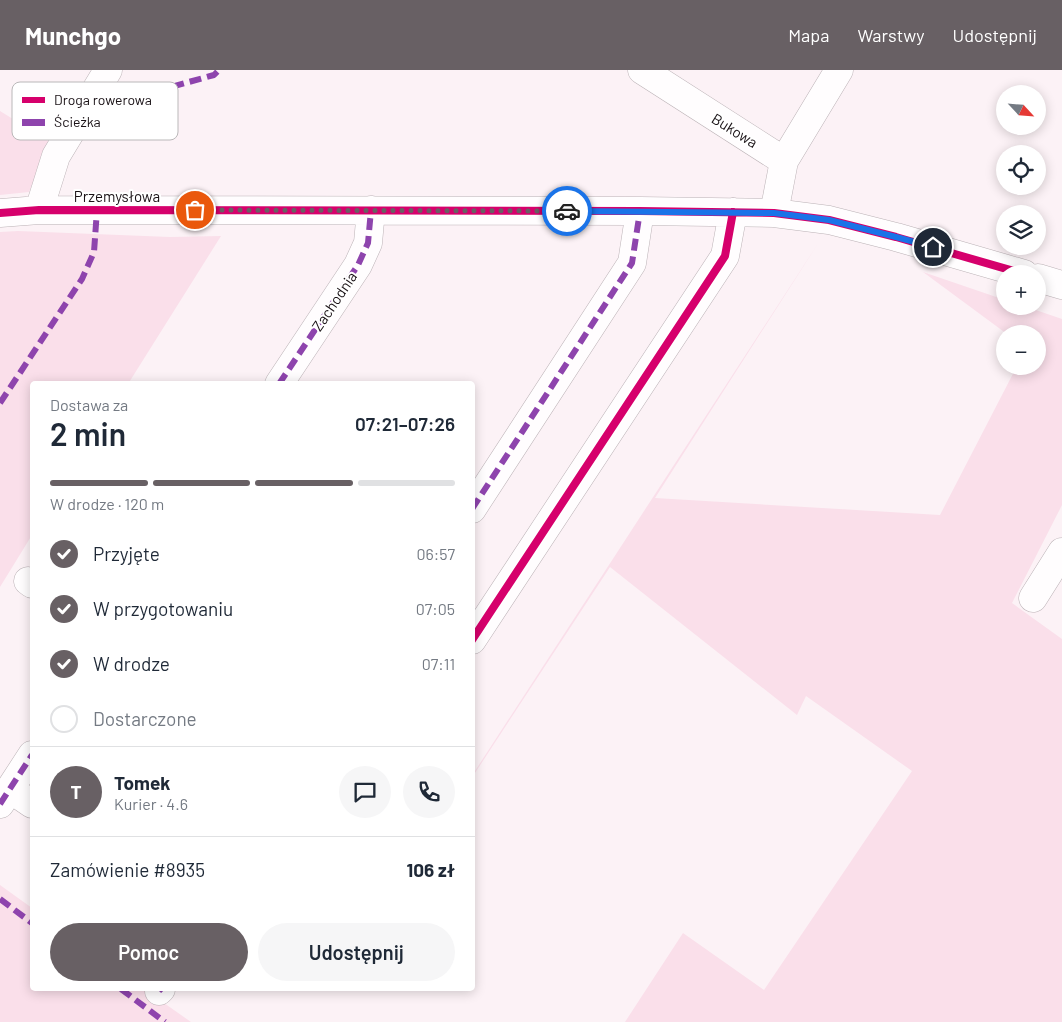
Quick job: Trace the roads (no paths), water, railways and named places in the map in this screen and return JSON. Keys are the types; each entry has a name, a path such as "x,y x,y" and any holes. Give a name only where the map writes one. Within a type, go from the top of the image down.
{"street":[{"path":"101,82 108,70"},
{"name":"Bukowa","path":"642,70 784,161"},
{"path":"774,213 784,161 839,70"},
{"path":"39,210 56,156 66,140"},
{"name":"Przemysłowa","path":"0,212 39,210 371,210 774,213 829,220 887,234 996,266"},
{"name":"Zachodnia","path":"281,381 358,265 368,243 371,210"},
{"path":"475,504 632,263 640,211"},
{"path":"475,635 724,256 734,212"},
{"path":"1046,280 1062,285"},
{"path":"1033,598 1062,552"},
{"path":"30,759 5,797 30,803"}]}
